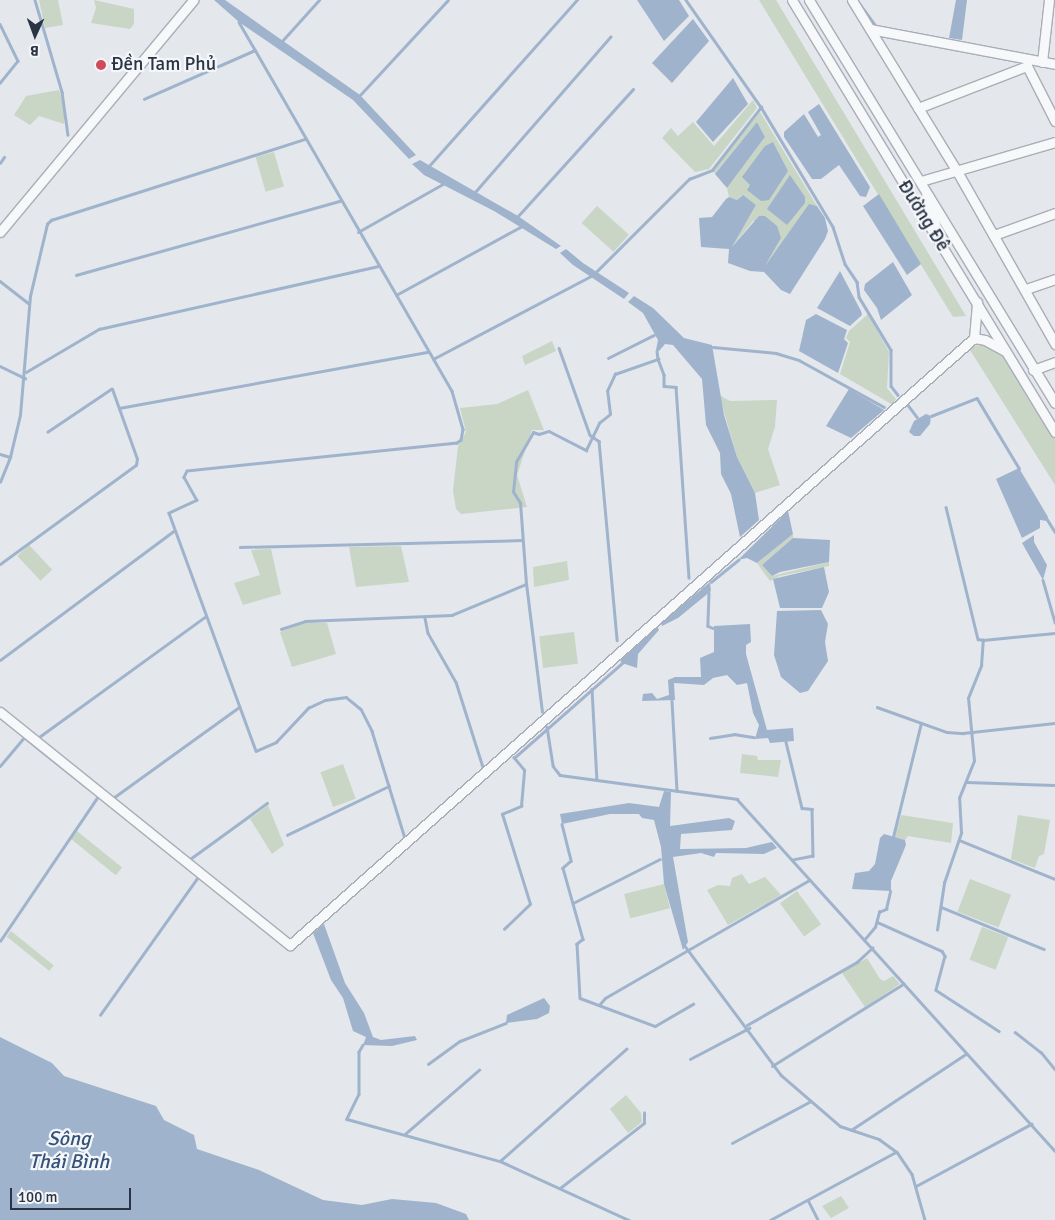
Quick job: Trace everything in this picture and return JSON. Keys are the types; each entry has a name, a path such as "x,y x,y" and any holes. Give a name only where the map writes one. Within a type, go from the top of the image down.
{"street":[{"path":"0,232 193,0"},
{"name":"Đường Đê","path":"792,0 1055,432"},
{"name":"Đường Đê","path":"809,0 921,181 1033,370 1055,403"},
{"path":"852,0 958,173 1026,289 1055,344"},
{"path":"1042,62 1049,0"},
{"path":"870,29 1029,63 1055,64"},
{"path":"918,108 1029,63"},
{"path":"1029,63 1055,120"},
{"path":"943,248 921,181 958,173 1055,142"},
{"path":"994,235 1055,213"},
{"path":"1026,289 1055,279"},
{"path":"0,712 290,945 974,338 977,302"},
{"path":"974,338 985,340 1006,352"},
{"path":"1033,370 1055,362"}],"green space":[{"path":"39,0 58,0 63,25 45,28"},
{"path":"94,0 134,9 134,24 130,29 91,23 96,8"},
{"path":"759,0 776,0 966,316 953,317"},
{"path":"59,90 65,110 64,124 39,116 30,125 14,115 26,96"},
{"path":"753,100 757,108 709,169 695,172 662,138 671,128 678,136 693,122 714,146"},
{"path":"760,112 817,206 809,205 765,266 781,238 753,221 732,247 756,205 742,195 737,200 729,197 727,188 765,137 757,122 715,174 713,170"},
{"path":"274,152 284,187 266,192 256,157"},
{"path":"597,206 629,235 614,252 582,223"},
{"path":"868,314 889,352 887,388 896,399 893,405 840,374 850,342 846,338 849,331"},
{"path":"552,341 556,351 525,365 522,356"},
{"path":"986,344 1007,360 1055,438 1055,485 970,350 974,346"},
{"path":"528,390 544,430 532,430 517,475 527,507 461,514 456,509 453,491 458,446 466,432 460,408 497,404"},
{"path":"719,395 730,401 777,400 775,427 768,449 780,485 755,493 737,457"},
{"path":"793,534 793,538 762,565 772,576 829,562 829,566 780,576 770,581 757,563"},
{"path":"29,545 52,570 40,581 17,556"},
{"path":"401,546 409,582 356,587 349,547"},
{"path":"271,549 281,594 243,605 234,583 260,575 251,550"},
{"path":"567,561 569,580 534,587 533,567"},
{"path":"307,622 327,623 336,654 292,667 280,632"},
{"path":"574,632 578,664 543,668 539,636"},
{"path":"742,754 757,756 758,760 781,760 778,777 740,773"},
{"path":"343,764 356,799 333,807 320,772"},
{"path":"268,805 284,845 272,854 250,819"},
{"path":"901,815 953,823 951,843 908,836 905,840 895,837"},
{"path":"1018,815 1050,820 1044,854 1039,856 1035,868 1011,859"},
{"path":"77,831 122,868 116,875 71,839"},
{"path":"742,874 749,884 765,877 781,895 728,925 707,890 718,885 730,886 732,878"},
{"path":"970,879 1011,895 999,927 957,912"},
{"path":"664,884 670,908 630,918 624,894"},
{"path":"797,891 821,924 804,937 780,903"},
{"path":"982,927 1008,937 996,970 969,960"},
{"path":"11,931 54,966 49,971 7,936"},
{"path":"867,958 880,979 884,981 893,976 900,984 865,1007 842,973"},
{"path":"626,1095 641,1113 642,1122 628,1133 610,1109"},
{"path":"841,1196 849,1208 831,1218 822,1206"}],"water":[{"path":"214,0 225,0 360,95 416,155 409,159 353,100 239,22"},
{"path":"637,0 679,0 689,16 664,41"},
{"path":"956,0 967,0 962,40 949,38"},
{"path":"693,19 709,41 672,83 652,63"},
{"path":"733,78 748,104 713,142 696,122"},
{"path":"819,104 870,187 866,197 860,196 839,165 821,179 812,179 784,137 784,132 804,114 818,137 821,135 808,112"},
{"path":"757,122 765,137 727,188 715,174"},
{"path":"773,142 788,171 769,200 761,201 747,190 750,185 742,177 765,146"},
{"path":"420,160 518,216 561,246 556,249 494,211 424,175 412,164"},
{"path":"790,175 805,197 805,203 787,225 767,209"},
{"path":"879,194 921,264 907,275 863,206"},
{"path":"743,195 756,205 732,247 759,216 765,216 777,226 781,238 765,266 809,204 817,206 825,218 828,231 825,239 790,294 781,290 764,272 750,271 728,263 729,249 701,247 699,218 712,217 726,199 729,197 737,200"},
{"path":"566,249 583,263 629,293 624,299 573,265 560,253"},
{"path":"893,262 912,295 881,320 877,308 864,290 865,284"},
{"path":"840,271 862,315 850,326 817,308"},
{"path":"634,296 653,308 684,338 712,345 724,415 737,457 755,493 759,520 740,537 731,494 721,474 720,453 706,425 702,379 673,345 665,344 659,351 656,350 658,340 643,313 628,302"},
{"path":"816,314 847,330 844,339 848,343 838,373 799,351 806,320"},
{"path":"849,389 884,410 851,438 826,426"},
{"path":"926,414 931,416 930,424 920,436 914,436 909,432 914,421"},
{"path":"1019,468 1048,517 1047,521 1040,520 1040,528 1022,538 996,479"},
{"path":"788,511 793,534 757,563 747,558 738,560"},
{"path":"1034,535 1034,542 1047,565 1043,580 1022,543"},
{"path":"793,538 830,540 829,562 780,572 772,576 762,565"},
{"path":"824,567 829,592 822,608 780,608 773,579"},
{"path":"710,582 711,591 678,618 662,626 661,623"},
{"path":"821,610 828,624 825,642 828,661 808,691 800,693 781,677 774,655 777,611"},
{"path":"750,624 751,642 746,645 746,654 767,730 793,728 794,741 770,743 768,738 755,739 759,725 753,713 747,683 737,685 727,675 713,678 704,685 674,683 675,700 642,701 643,694 652,693 657,699 669,695 668,680 675,677 701,677 700,658 714,652 714,626"},
{"path":"657,626 659,630 638,654 637,668 620,661"},
{"path":"664,791 671,792 670,826 729,818 735,821 732,830 681,834 680,849 746,848 772,842 777,848 764,854 716,853 714,857 701,853 673,857 688,942 683,950 664,884 661,847 654,820 642,818 639,814 610,814 562,824 560,814 629,803 659,807"},
{"path":"884,834 905,840 906,845 891,881 891,891 852,889 855,873 869,871 875,864 880,838"},
{"path":"324,924 345,983 364,1013 373,1037 381,1040 415,1036 417,1040 392,1046 363,1045 366,1037 353,1031 343,998 331,980 313,933"},
{"path":"544,998 550,1006 549,1013 537,1019 506,1023 507,1015"},
{"name":"Sông Thái Bình","path":"0,1037 52,1063 64,1076 156,1106 164,1120 194,1135 197,1149 259,1170 323,1200 362,1205 392,1199 436,1203 466,1214 469,1220 0,1220"}],"waterway":[{"path":"35,0 62,92 68,135"},
{"path":"282,41 319,0"},
{"path":"360,95 448,0"},
{"path":"428,167 577,0"},
{"path":"686,0 761,107 833,227 845,264 857,282 859,297 891,350 891,386 898,395"},
{"path":"857,0 876,26"},
{"path":"239,22 452,391 463,429 461,440 457,443 187,471 184,477 197,500 169,513 256,751 276,742 308,708 325,700 346,697 361,709 372,731 404,835"},
{"path":"0,24 18,61 0,83"},
{"path":"475,192 610,37"},
{"path":"144,99 255,50"},
{"path":"518,216 633,89"},
{"path":"596,272 689,179 712,170 761,107"},
{"path":"0,482 10,457 20,415 30,296 47,224 51,220 305,139"},
{"path":"0,163 4,157"},
{"path":"358,232 443,184"},
{"path":"76,275 340,201"},
{"path":"396,295 522,226"},
{"path":"26,372 99,329 378,266"},
{"path":"433,359 591,276"},
{"path":"0,281 29,304"},
{"path":"608,358 654,335"},
{"path":"713,347 776,353 799,360 884,407"},
{"path":"559,348 590,435 599,441 617,640"},
{"path":"657,351 658,359"},
{"path":"119,408 428,352"},
{"path":"542,712 526,584 520,503 513,492 516,462 533,432 539,434 549,431 586,450 599,423 610,414 607,391 615,374 658,359 664,375 664,386 676,387 689,578"},
{"path":"0,366 25,378"},
{"path":"0,564 136,465 137,459 112,389 48,432"},
{"path":"931,416 977,398 1019,468"},
{"path":"908,405 917,417"},
{"path":"0,454 10,457"},
{"path":"946,507 978,639 983,640"},
{"path":"1047,519 1055,532"},
{"path":"0,660 174,531"},
{"path":"240,547 522,540"},
{"path":"711,582 738,560"},
{"path":"1043,580 1055,622"},
{"path":"281,629 305,621 452,615 526,584"},
{"path":"709,593 708,626 713,628"},
{"path":"39,737 206,616"},
{"path":"425,618 428,633 456,682 483,767"},
{"path":"937,930 944,883 961,833 959,798 974,761 968,698 981,666 983,640 1055,633"},
{"path":"504,929 530,904 502,814 521,806 524,770 514,758 622,663"},
{"path":"592,689 597,780"},
{"path":"672,701 677,791"},
{"path":"113,798 239,707"},
{"path":"877,707 947,732 963,733 1055,723"},
{"path":"893,837 921,723"},
{"path":"547,727 553,766 560,775 737,799 1055,1151"},
{"path":"710,738 734,734 754,737"},
{"path":"24,737 88,788"},
{"path":"0,766 24,737"},
{"path":"786,742 802,808 812,809 813,856 792,860"},
{"path":"967,782 1055,785"},
{"path":"287,835 389,786"},
{"path":"0,941 98,796"},
{"path":"190,859 267,803"},
{"path":"562,824 571,861 563,868 583,939 577,944 580,998 655,1026 693,1004"},
{"path":"959,840 1055,879"},
{"path":"573,903 660,859"},
{"path":"100,1015 198,877"},
{"path":"599,1005 605,998 809,880"},
{"path":"864,940 875,927 879,912 886,909 890,891"},
{"path":"941,907 1044,949"},
{"path":"877,922 942,951 945,956 936,990 999,1031"},
{"path":"685,946 781,1075 840,1126 879,1139 897,1152 912,1174 925,1220"},
{"path":"747,1025 857,962 872,948"},
{"path":"772,1066 903,984"},
{"path":"428,1064 460,1041 506,1023"},
{"path":"690,1059 749,1028"},
{"path":"1015,1032 1041,1052 1055,1069"},
{"path":"363,1045 359,1052 359,1094 347,1119 500,1161 629,1220"},
{"path":"500,1161 626,1049"},
{"path":"851,1130 966,1054"},
{"path":"405,1134 479,1070"},
{"path":"732,1143 811,1101"},
{"path":"560,1188 644,1123 644,1113"},
{"path":"916,1186 1031,1124"},
{"path":"770,1220 896,1152"},
{"path":"808,1200 818,1220"}],"place":[{"name":"Đền Tam Phủ","path":"101,65"}]}
